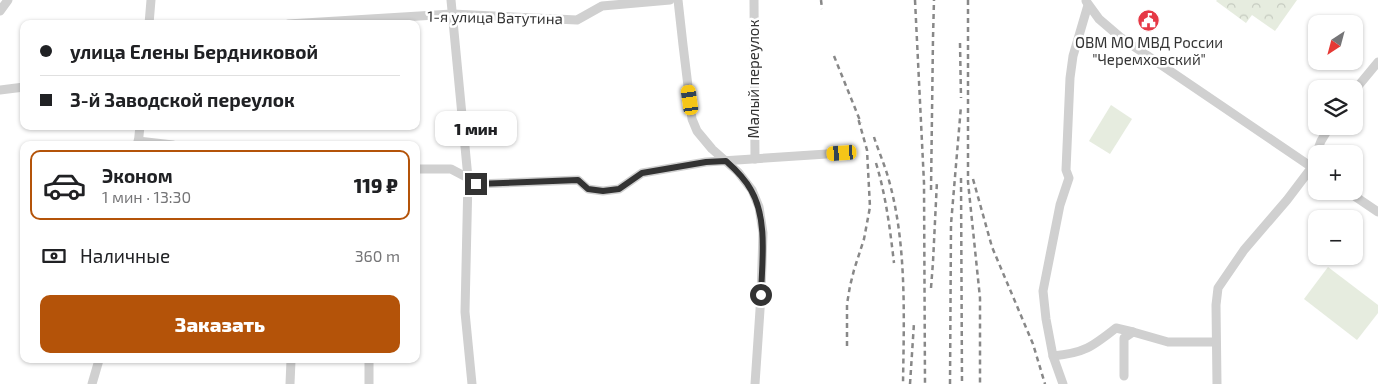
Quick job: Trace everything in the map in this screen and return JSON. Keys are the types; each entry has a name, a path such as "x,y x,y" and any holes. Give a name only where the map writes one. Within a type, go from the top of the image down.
{"street":[{"path":"0,11 8,0"},
{"path":"149,20 151,0"},
{"path":"451,0 468,178 466,312 472,384"},
{"name":"1-я улица Ватутина","path":"354,20 452,14 577,20 602,6 670,0"},
{"path":"678,0 692,119 697,131 712,149 738,172 752,190 759,207 763,233 755,384"},
{"name":"Малый переулок","path":"754,0 755,159"},
{"path":"1086,3 1099,19 1120,37 1308,165"},
{"path":"1063,384 1053,356 1043,291 1060,205 1069,178 1066,170 1070,78 1073,56 1086,3"},
{"path":"1363,80 1378,62"},
{"path":"0,90 20,88"},
{"path":"420,168 452,169 476,184 578,180 588,189 603,191 619,189 642,173 706,162 842,153"},
{"path":"1217,384 1216,305 1218,288 1244,250 1308,176"},
{"path":"1361,200 1378,212"},
{"path":"1053,356 1071,354 1088,349 1116,328 1168,342 1216,342"},
{"path":"1124,376 1124,338 1133,332"},
{"path":"92,384 98,363"},
{"path":"290,384 292,363"},
{"path":"369,363 369,384"}],"green space":[{"path":"1217,0 1297,0 1275,31 1252,15 1246,23"},
{"path":"1111,105 1132,119 1110,154 1089,141"},
{"path":"1328,267 1378,305 1378,313 1357,340 1304,299"}],"railway":[{"path":"821,0 822,9"},
{"path":"915,0 924,183 925,384"},
{"path":"931,190 934,0"},
{"path":"968,0 968,182 980,298 980,384"},
{"path":"960,43 961,98"},
{"path":"834,56 861,123"},
{"path":"950,384 951,224 961,106"},
{"path":"847,346 847,304 854,270 864,239 870,207 867,150 858,118"},
{"path":"874,137 888,177 899,227 903,279 903,384"},
{"path":"876,163 885,200 894,263"},
{"path":"961,178 962,384"},
{"path":"973,179 992,247 1033,344 1045,384"},
{"path":"931,288 937,181"},
{"path":"910,384 914,323"}],"place":[{"name":"ОВМ МО МВД России \"Черемховский\"","path":"1149,20"}],"route":[{"path":"476,184 578,180 588,189 603,191 619,189 642,173 706,162 726,161 738,172 752,190 759,207 763,233 761,295"}]}
